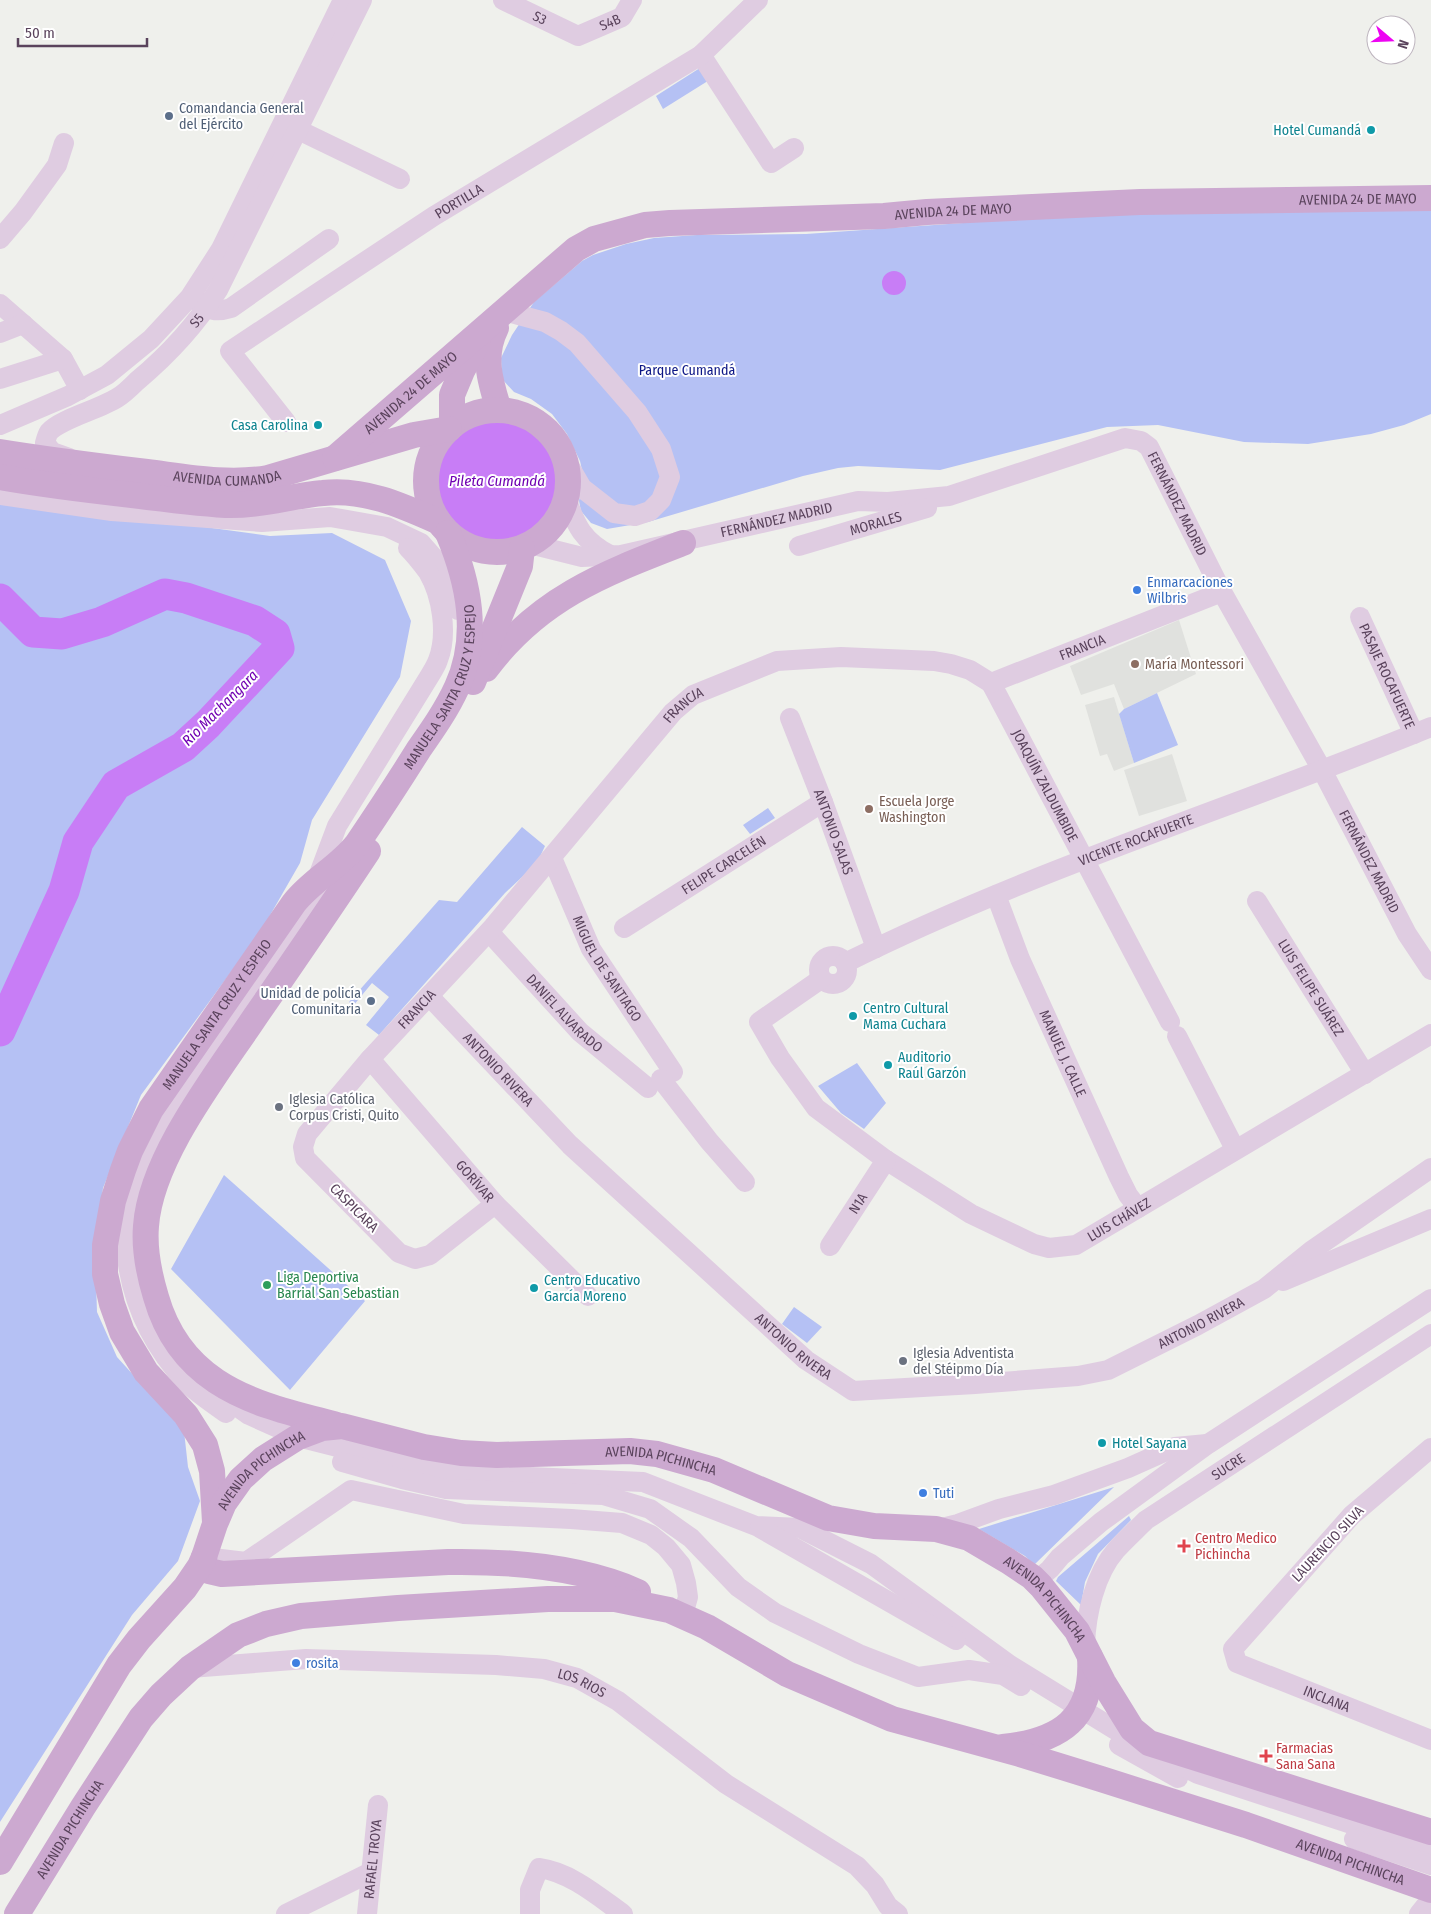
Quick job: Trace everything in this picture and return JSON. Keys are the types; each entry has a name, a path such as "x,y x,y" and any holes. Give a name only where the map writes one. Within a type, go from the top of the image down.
{"main road":[{"name":"AVENIDA 24 DE MAYO","path":"335,458 576,249 594,240 645,225 884,216 926,212 1140,202 1431,198"},
{"name":"AVENIDA 24 DE MAYO","path":"496,319 488,353 489,376 499,410"},
{"name":"AVENIDA 24 DE MAYO","path":"451,428 452,395 471,352 496,319"},
{"path":"499,410 519,413 536,422 551,435 564,457 568,478 566,498 555,522 541,537 526,546 508,552 486,552 466,545 444,528 430,503 427,474 432,453 451,428 476,413 499,410"},
{"name":"AVENIDA CUMANDA","path":"0,452 199,479 259,480 414,435 451,428"},
{"name":"AVENIDA CUMANDA","path":"0,478 226,505 269,503 323,493 350,493 384,500 405,507 444,528"},
{"name":"MANUELA SANTA CRUZ Y ESPEJO","path":"215,1524 212,1471 205,1445 193,1424 160,1388 137,1359 116,1317 106,1274 105,1245 113,1201 128,1158 151,1109 294,903 303,892 339,864 357,844 448,706 463,670 470,634 469,600 461,566 444,528"},
{"path":"464,704 492,660 517,634 551,605 572,590 596,578 683,542"},
{"name":"MANUELA SANTA CRUZ Y ESPEJO","path":"342,1426 260,1403 218,1382 186,1355 170,1332 157,1302 148,1270 146,1225 159,1177 188,1117 362,861 464,704 520,566 526,546"},
{"name":"AVENIDA PICHINCHA","path":"0,1862 106,1684 138,1639 185,1588 204,1558 224,1503 241,1479 263,1459 291,1441 322,1428 342,1426 424,1447 461,1454 498,1455 630,1451 657,1454 714,1470 828,1518 874,1526 936,1529 955,1534 978,1543 1036,1581 1070,1621 1132,1729 1149,1743 1431,1832"},
{"path":"204,1558 205,1565 209,1571 222,1574 448,1562 482,1562 544,1568 614,1583 683,1615"},
{"name":"AVENIDA PICHINCHA","path":"17,1914 83,1807 142,1718 161,1695 190,1668 219,1647 245,1632 266,1624 301,1616 548,1599 592,1598 634,1602 683,1615 787,1674 892,1719 998,1747 1246,1825 1431,1890"},
{"path":"998,1747 1013,1746 1045,1738 1067,1726 1078,1713 1087,1697 1090,1682 1088,1651"}],"street":[{"name":"S5","path":"199,479 170,469 70,459 52,452 45,442 48,433 58,424 117,398 161,360 207,308 218,290 291,127 343,0"},
{"name":"S5","path":"0,425 74,393 107,375 151,339 190,297 221,249 362,0"},
{"name":"S3","path":"502,0 578,36"},
{"name":"S4B","path":"578,36 622,18 632,0"},
{"name":"PORTILLA","path":"286,422 230,351 434,216 701,55 758,0"},
{"path":"701,55 771,164 794,148"},
{"path":"291,127 400,179"},
{"path":"0,239 23,212 57,165 64,143"},
{"path":"190,297 207,308 220,312 231,308 329,239"},
{"path":"0,304 63,359 74,393 77,417"},
{"path":"496,319 545,322 561,330 583,348 647,428 661,449 670,477 661,500 650,511 636,516 614,513 582,488 564,457"},
{"path":"0,333 23,324"},
{"path":"0,379 63,359"},
{"name":"FERNÁNDEZ MADRID","path":"526,546 582,557 620,556 858,501 888,502 949,496 1125,438 1140,441 1149,447 1222,592 1322,770 1407,934 1431,970"},
{"path":"0,495 112,511 262,522 330,517 387,527 421,543 443,568 456,595 460,626 459,649 453,672 442,698 339,864 178,1114 155,1160 140,1208 137,1244 141,1281 152,1317 166,1344 181,1364 202,1383 291,1441 466,1474 643,1482 756,1526 800,1528 871,1564 1137,1756 1192,1785 1431,1865"},
{"name":"MORALES","path":"799,546 928,507 949,496"},
{"path":"566,498 576,522 588,541 610,555"},
{"path":"387,527 414,555 428,573 438,595 442,623 442,642 438,659 429,677 337,826 317,881 173,1107 150,1148 134,1193 127,1257 139,1309 156,1344 188,1384 226,1413 291,1441 402,1479 446,1490 603,1496 650,1509 691,1538 738,1587 775,1613 859,1654 918,1677 969,1670 1003,1675 1198,1774 1431,1850"},
{"name":"FRANCIA","path":"307,1134 370,1059 489,932 673,712 693,695 778,661 841,657 934,661 970,670 991,683 1222,592"},
{"name":"PASAJE ROCAFUERTE","path":"1360,617 1422,730"},
{"name":"JOAQUÍN ZALDUMBIDE","path":"991,683 1174,1029 1235,1149"},
{"name":"ANTONIO SALAS","path":"790,718 876,948"},
{"name":"VICENTE ROCAFUERTE","path":"760,1022 821,979 819,967 825,958 836,956 845,963 996,895 1084,859 1322,770 1422,730"},
{"name":"FELIPE CARCELÉN","path":"624,928 823,802"},
{"name":"MIGUEL DE SANTIAGO","path":"552,858 591,949 661,1080"},
{"name":"MANUEL J. CALLE","path":"996,895 1020,959 1128,1195 1138,1208"},
{"name":"LUIS FELIPE SUÁREZ","path":"1258,901 1365,1074"},
{"name":"DANIEL ALVARADO","path":"489,932 580,1032 661,1080"},
{"name":"ANTONIO RIVERA","path":"429,996 584,1157 806,1360 854,1391 1078,1376 1108,1370 1198,1325 1264,1289 1431,1219"},
{"name":"LUIS CHÁVEZ","path":"760,1022 780,1058 816,1108 886,1160 972,1214 1034,1244 1049,1248 1076,1245 1431,1034"},
{"name":"GORÍVAR","path":"370,1059 495,1204 588,1296"},
{"path":"661,1080 744,1182"},
{"name":"CASPICARA","path":"307,1134 303,1147 305,1158 399,1253 415,1259 430,1254 495,1204"},
{"name":"N1A","path":"830,1246 886,1160"},
{"name":"ANTONIO RIVERA","path":"1264,1289 1310,1250 1431,1168"},
{"name":"SUCRE","path":"1036,1581 1060,1557 1101,1522 1208,1444 1431,1300"},
{"name":"SUCRE","path":"1088,1651 1089,1611 1103,1569 1114,1551 1146,1520 1431,1334"},
{"name":"SUCRE","path":"936,1529 958,1524 999,1509 1054,1495 1128,1468 1175,1447 1208,1444"},
{"name":"LAURENCIO SILVA","path":"1233,1649 1352,1515 1431,1448"},
{"path":"204,1558 246,1562 351,1490 464,1514 622,1523 650,1534 666,1547 681,1565 688,1597 683,1615"},
{"name":"INCLANA","path":"1233,1649 1237,1663 1431,1740"},
{"name":"LOS RIOS","path":"190,1668 306,1659 496,1665 544,1669 577,1678 618,1701 726,1784 857,1866 875,1885 888,1906 898,1914"},
{"name":"RAFAEL TROYA","path":"367,1914 369,1873 378,1805"},
{"path":"530,1914 530,1890 539,1868 552,1870 566,1877 593,1892 624,1914"},
{"path":"286,1914 369,1873"},
{"path":"1418,1914 1431,1899"}],"shaded area":[{"name":"María Montessori","path":"1179,620 1196,674 1124,709 1114,684 1081,695 1070,666"},
{"name":"María Montessori","path":"1114,697 1134,763 1114,771 1107,754 1100,756 1085,705"},
{"path":"1172,754 1187,801 1139,816 1124,770"}],"green space":[{"path":"703,66 711,79 663,109 656,96"},
{"name":"Parque Cumandá","path":"1431,207 1431,414 1404,425 1371,434 1308,444 1244,442 1158,425 1107,427 940,470 858,466 838,468 803,476 648,522 607,529 591,523 581,511 579,501 583,474 580,461 567,434 552,414 531,399 514,392 502,379 501,358 512,335 534,302 582,261 593,255 626,244 654,238 697,235 806,234 963,223 1003,216"},
{"path":"0,499 270,536 332,533 385,560 411,621 400,677 312,820 300,863 261,931 141,1095 103,1188 95,1251 97,1312 117,1357 184,1431 188,1467 200,1501 178,1561 132,1615 0,1822"},
{"path":"1157,693 1178,745 1134,763 1119,714 1124,709"},
{"path":"768,808 775,818 750,834 743,825"},
{"path":"522,827 545,846 537,863 505,893 379,1035 366,1025 389,997 372,983 353,1006 349,1002 439,900 457,902"},
{"path":"857,1063 886,1103 864,1129 841,1113 818,1086"},
{"name":"Liga Deportiva Barrial San Sebastian","path":"224,1175 365,1301 290,1390 171,1269"},
{"path":"794,1307 822,1327 807,1343 782,1324"},
{"path":"1114,1487 1034,1565 1025,1556 979,1529"},
{"path":"1129,1516 1131,1520 1098,1554 1085,1582 1081,1605 1056,1581 1058,1577"}],"water":[{"path":"894,271 902,275 906,283 902,291 894,295 886,291 882,283 886,275"},
{"name":"Pileta Cumandá","path":"497,421 520,425 540,438 553,458 557,481 553,504 540,524 520,537 497,541 474,537 454,524 441,504 437,481 441,458 454,438 474,425"}],"waterway":[{"name":"Rio Machangara","path":"0,599 33,632 62,634 102,622 165,594 186,598 255,621 275,634 279,648 208,724 183,747 116,785 78,842 64,891 0,1031"}],"place":[{"name":"Comandancia General del Ejército","path":"169,116"},
{"name":"Hotel Cumandá","path":"1371,130"},
{"name":"Casa Carolina","path":"318,425"},
{"name":"Enmarcaciones Wilbris","path":"1137,590"},
{"name":"María Montessori","path":"1135,664"},
{"name":"Escuela Jorge Washington","path":"869,809"},
{"name":"Unidad de policía Comunitaria","path":"371,1001"},
{"name":"Centro Cultural Mama Cuchara","path":"853,1016"},
{"name":"Auditorio Raúl Garzón","path":"888,1065"},
{"name":"Iglesia Católica Corpus Cristi, Quito","path":"279,1107"},
{"name":"Liga Deportiva Barrial San Sebastian","path":"267,1285"},
{"name":"Centro Educativo García Moreno","path":"534,1288"},
{"name":"Iglesia Adventista del Stéipmo Día","path":"903,1361"},
{"name":"Hotel Sayana","path":"1102,1443"},
{"name":"Tuti","path":"923,1493"},
{"name":"Centro Medico Pichincha","path":"1184,1546"},
{"name":"rosita","path":"296,1663"},
{"name":"Farmacias Sana Sana","path":"1266,1756"}]}
